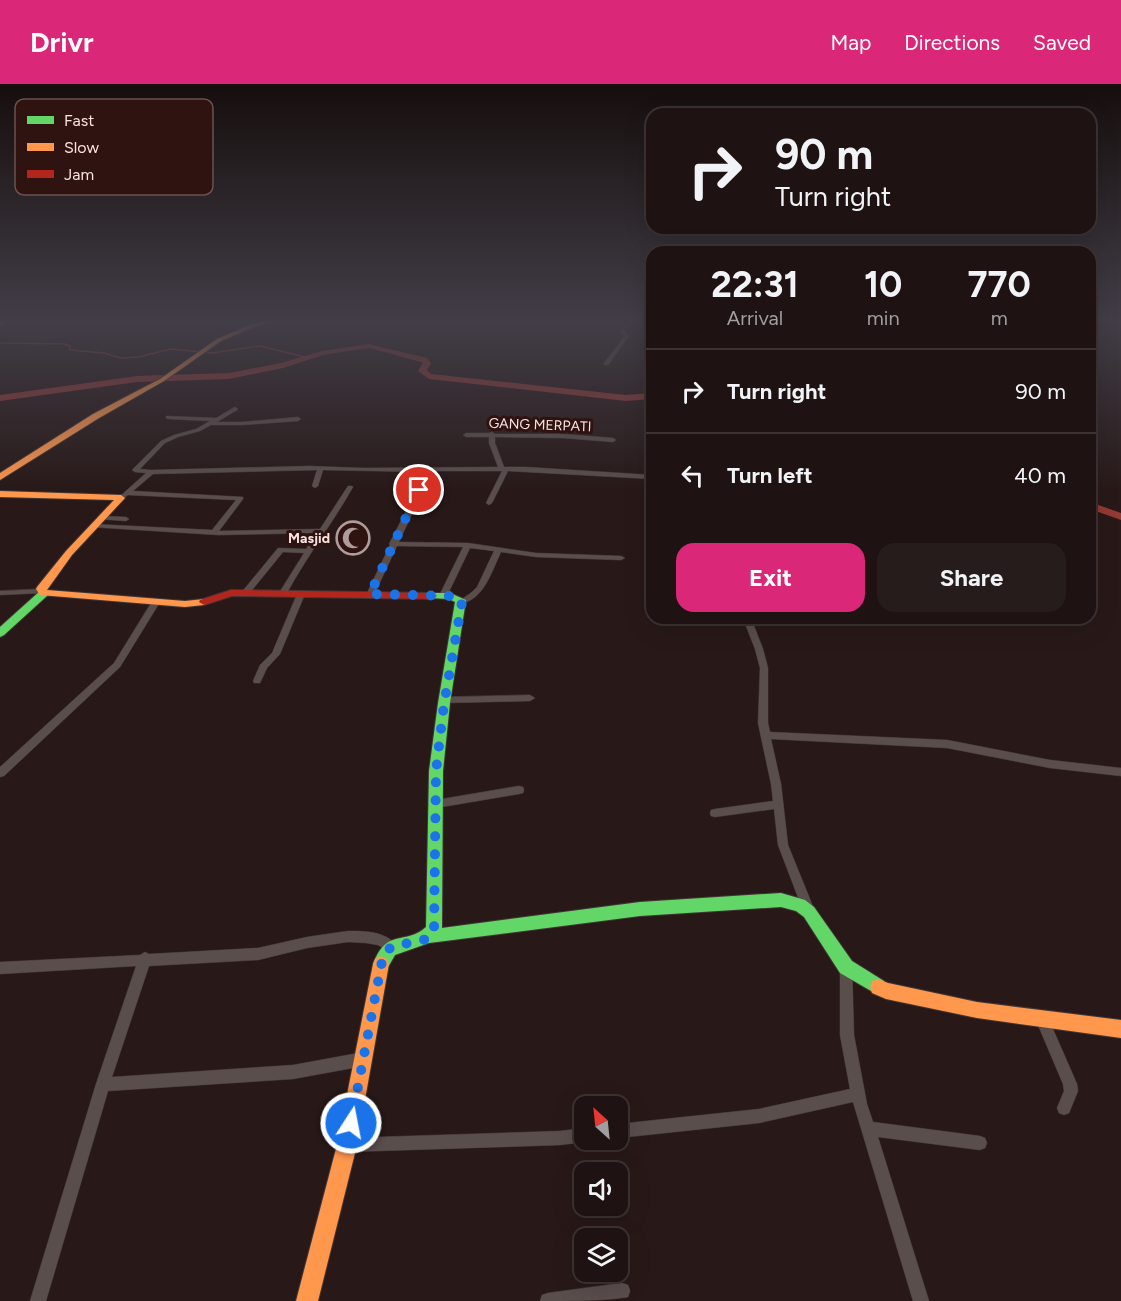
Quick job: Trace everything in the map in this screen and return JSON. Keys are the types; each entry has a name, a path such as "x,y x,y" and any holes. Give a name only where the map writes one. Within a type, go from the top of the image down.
{"street":[{"path":"0,477 96,416 166,378"},
{"path":"235,409 198,430 163,442 135,470 151,472 321,468 504,469 646,477"},
{"path":"168,417 212,421 234,426 244,422 298,418"},
{"path":"489,503 504,469 492,443 492,434"},
{"name":"GANG MERPATI","path":"466,435 492,434 613,440"},
{"path":"315,486 321,468"},
{"path":"370,594 430,469"},
{"path":"0,633 42,592 49,577 96,522 151,472"},
{"path":"282,594 307,551 323,531 350,487"},
{"path":"0,494 241,498 214,532"},
{"path":"96,522 126,519"},
{"path":"96,522 214,532 323,531"},
{"path":"393,543 468,545 556,556 621,558"},
{"path":"443,596 468,545"},
{"path":"245,593 281,550 307,551"},
{"path":"462,602 475,597 498,550"},
{"path":"0,593 42,592 156,602 198,603 226,594 245,593 370,594 455,596 462,602"},
{"path":"257,681 259,673 276,654 301,594"},
{"path":"0,774 117,665 156,602"},
{"path":"431,937 434,923 436,771 444,700 462,602"},
{"path":"749,624 764,668 762,711 783,845 809,912 846,967 863,980 886,991 977,1010 1121,1029"},
{"path":"444,700 530,698"},
{"path":"766,735 947,744 1050,764 1121,772"},
{"path":"436,804 519,790"},
{"path":"715,813 778,804"},
{"path":"307,1301 347,1145 383,956 391,947 416,943 431,937 624,911 703,904 781,900 800,905 809,912"},
{"path":"0,968 145,958 258,954 296,944 348,938 378,938 386,941 391,947"},
{"path":"38,1301 103,1084 145,958"},
{"path":"846,967 847,1035 858,1094 921,1301"},
{"path":"1041,1018 1070,1083 1069,1098 1064,1108"},
{"path":"103,1084 293,1072 364,1059"},
{"path":"628,1130 759,1116 858,1094"},
{"path":"868,1129 980,1143"},
{"path":"347,1145 574,1136"},
{"path":"548,1301 622,1291"}],"waterway":[{"path":"0,398 137,379 202,378"},
{"path":"445,378 626,398 646,396"},
{"path":"1096,507 1121,517"}],"traffic: fast":[{"path":"0,633 44,593"},
{"path":"381,964 384,955 390,949 420,940 434,930 436,771 444,703 461,600 450,596 432,596"},
{"path":"431,937 640,909 781,900 800,905 809,912 846,967 878,987"}],"traffic: slow":[{"path":"0,477 96,416 165,378"},
{"path":"0,494 121,498 69,553 41,589 44,593 185,604 204,602"},
{"path":"307,1301 347,1145 381,964"},
{"path":"878,987 886,991 977,1010 1121,1029"}],"traffic: jam":[{"path":"204,602 231,593 432,596"}],"place":[{"name":"Masjid","path":"353,538"}],"route":[{"path":"351,1123 383,956 391,947 416,943 431,937 434,930 436,771 444,704 462,602 455,596 370,594 419,490"}]}
